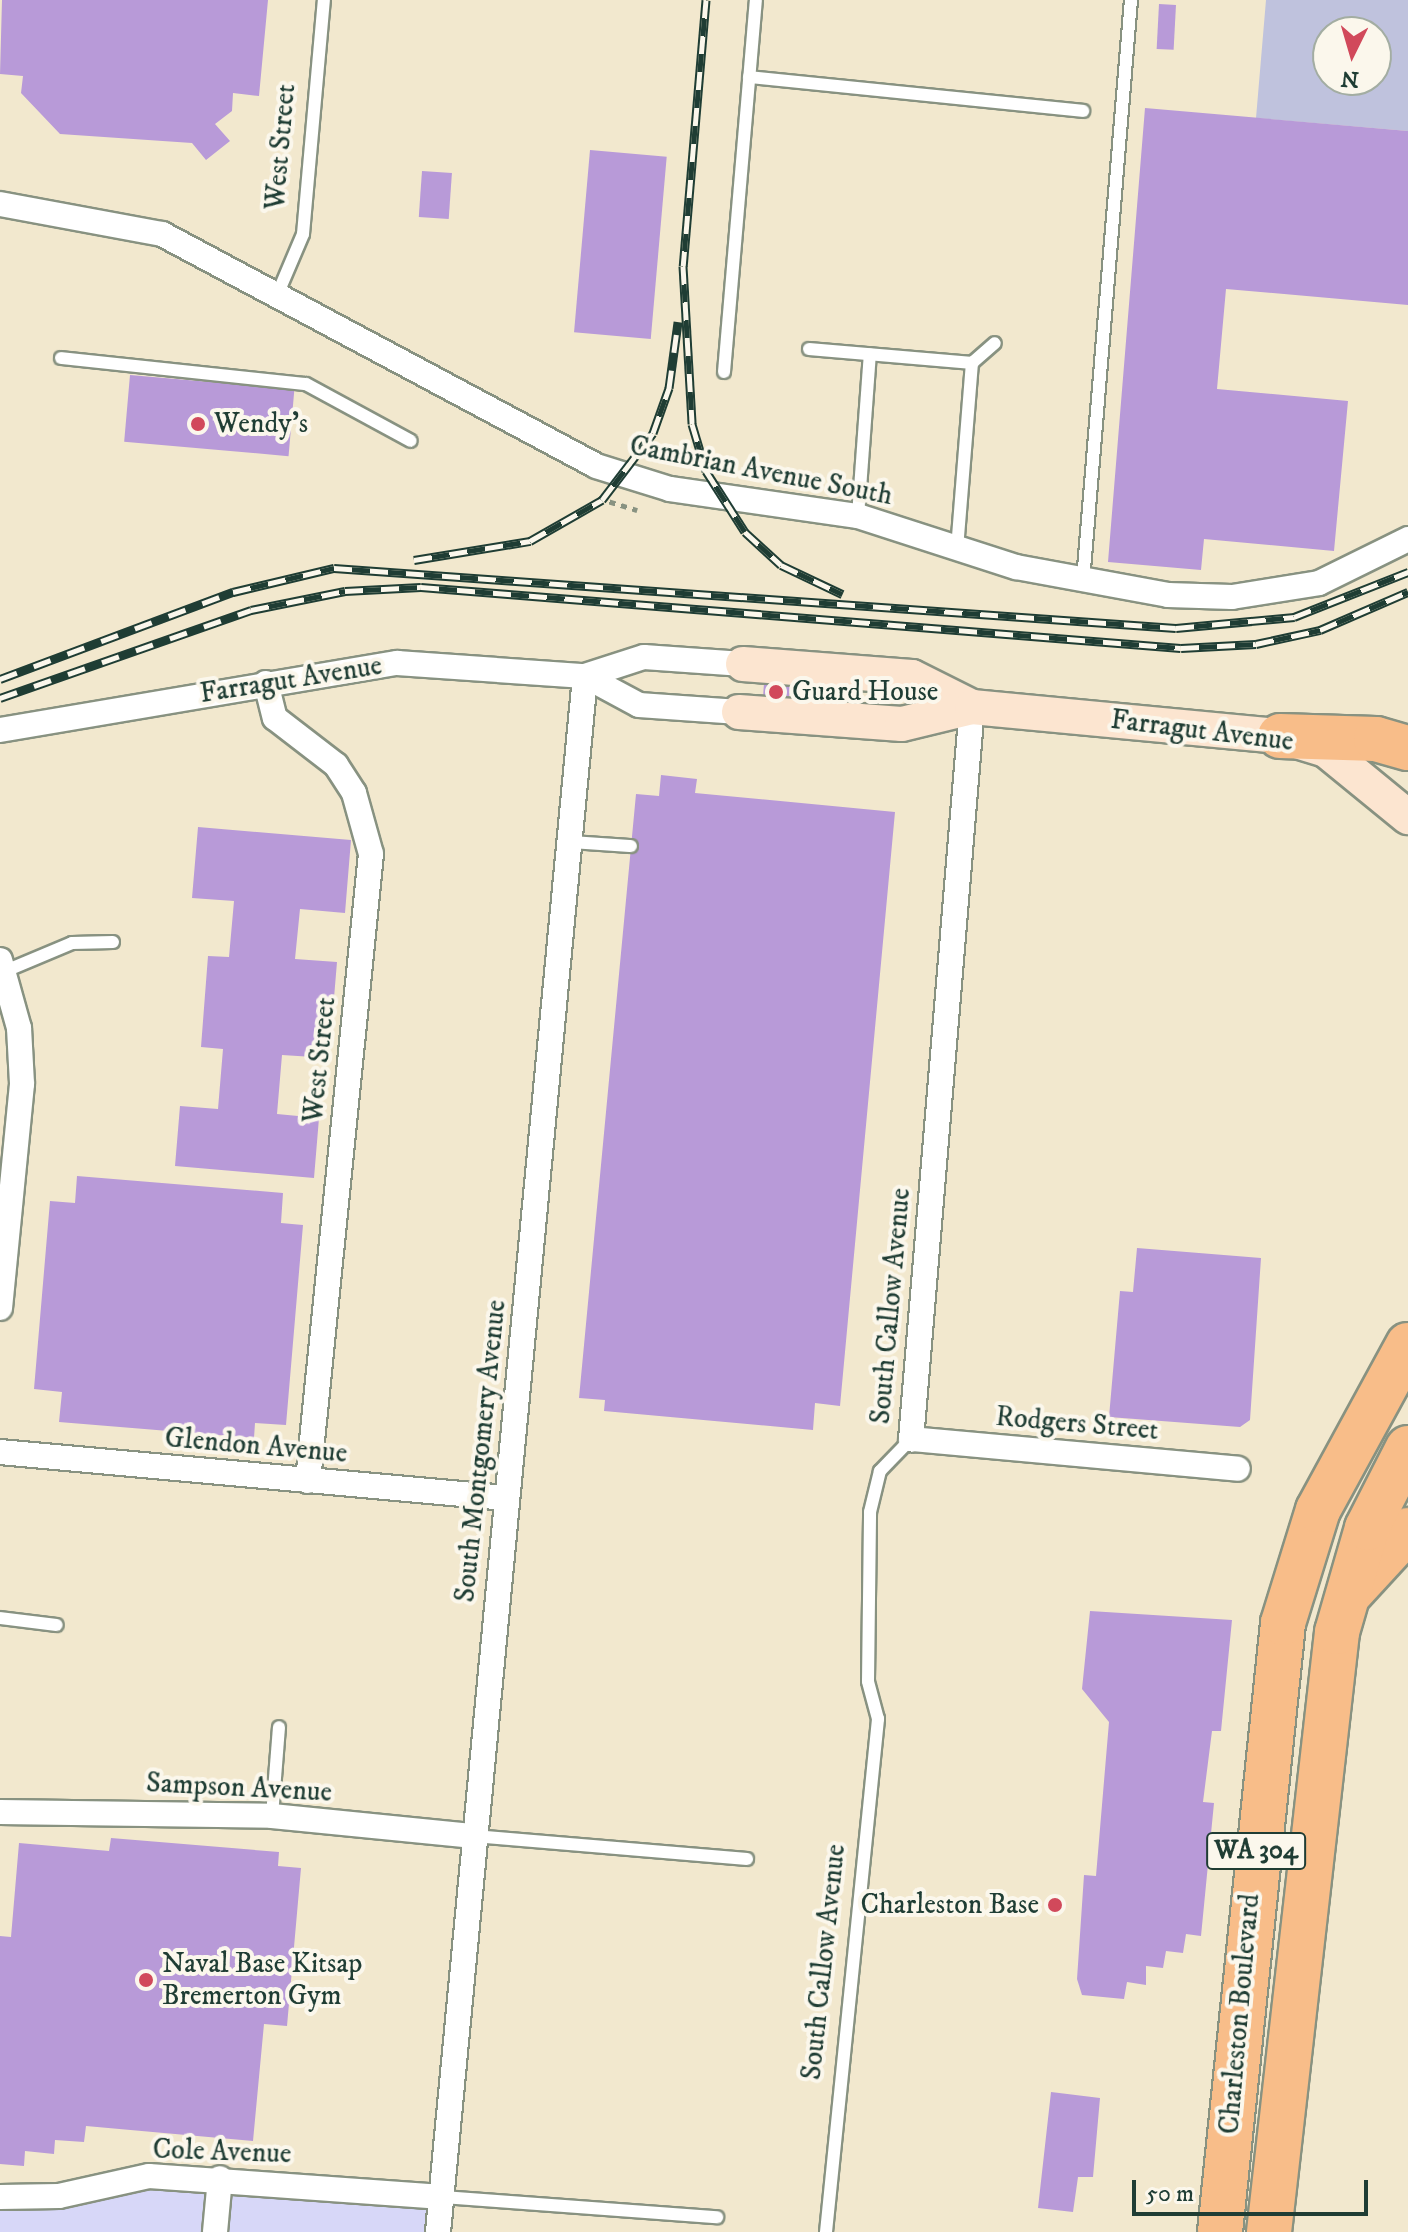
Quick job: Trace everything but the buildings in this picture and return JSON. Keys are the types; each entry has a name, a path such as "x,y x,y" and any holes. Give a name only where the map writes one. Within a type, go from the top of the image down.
{"highway":[{"path":"1280,736 1376,739 1408,748"},
{"name":"Charleston Boulevard","path":"1220,2232 1283,1623 1318,1510 1408,1345"},
{"name":"Charleston Boulevard","path":"1269,2232 1320,1745 1346,1599 1367,1528 1408,1448"},
{"path":"1346,1599 1408,1530"}],"street":[{"name":"Cambrian Avenue South","path":"0,204 162,234 624,476 858,516 957,549 1083,581 1168,595 1273,594 1364,565 1408,539"},
{"name":"Farragut Avenue","path":"0,730 397,663 585,676 644,657 912,677 972,707"},
{"name":"Farragut Avenue","path":"585,676 639,705 902,724 972,707 1280,736 1326,750 1408,817"},
{"name":"South Montgomery Avenue","path":"438,2232 585,676"},
{"name":"West Street","path":"266,683 275,718 336,765 354,793 371,854 308,1481"},
{"name":"South Callow Avenue","path":"911,1439 972,707"},
{"path":"0,1308 22,1084 19,1028 2,966"},
{"name":"Rodgers Street","path":"911,1439 1238,1469"},
{"name":"Glendon Avenue","path":"0,1452 506,1498"},
{"name":"Sampson Avenue","path":"0,1812 272,1816 474,1836"},
{"name":"Cole Avenue","path":"0,2197 59,2196 149,2176 220,2178 442,2197"},
{"path":"215,2232 220,2178"}],"lane":[{"name":"West Street","path":"278,293 303,234 324,0"},
{"path":"724,372 756,0"},
{"path":"1083,581 1131,0"},
{"path":"749,77 1083,111"},
{"path":"957,549 972,363 995,343"},
{"path":"809,349 972,363"},
{"path":"858,516 870,354"},
{"path":"61,358 306,384 411,441"},
{"path":"570,842 631,846"},
{"path":"2,966 72,943 113,942"},
{"name":"South Callow Avenue","path":"826,2232 878,1719 868,1681 870,1512 880,1471 911,1439"},
{"path":"0,1618 57,1625"},
{"path":"272,1816 279,1727"},
{"path":"474,1836 747,1859"},
{"path":"442,2197 717,2217"}],"shaded area":[{"path":"1266,0 1408,0 1408,131 1256,118"},
{"path":"149,2176 442,2197 438,2232 0,2232 0,2192"}],"railway":[{"path":"706,0 683,266 692,424 706,471 745,532 781,565 842,594"},
{"path":"414,560 530,541 602,500 653,433 669,388 678,322"},
{"path":"0,679 233,592 334,568 1176,628 1294,617 1408,572"},
{"path":"0,698 251,610 345,591 421,587 1181,648 1256,644 1320,630 1408,592"}],"place":[{"name":"Wendy's","path":"198,424"},
{"name":"Guard House","path":"776,692"},
{"name":"Charleston Base","path":"1055,1905"},
{"name":"Naval Base Kitsap Bremerton Gym","path":"146,1980"}]}
